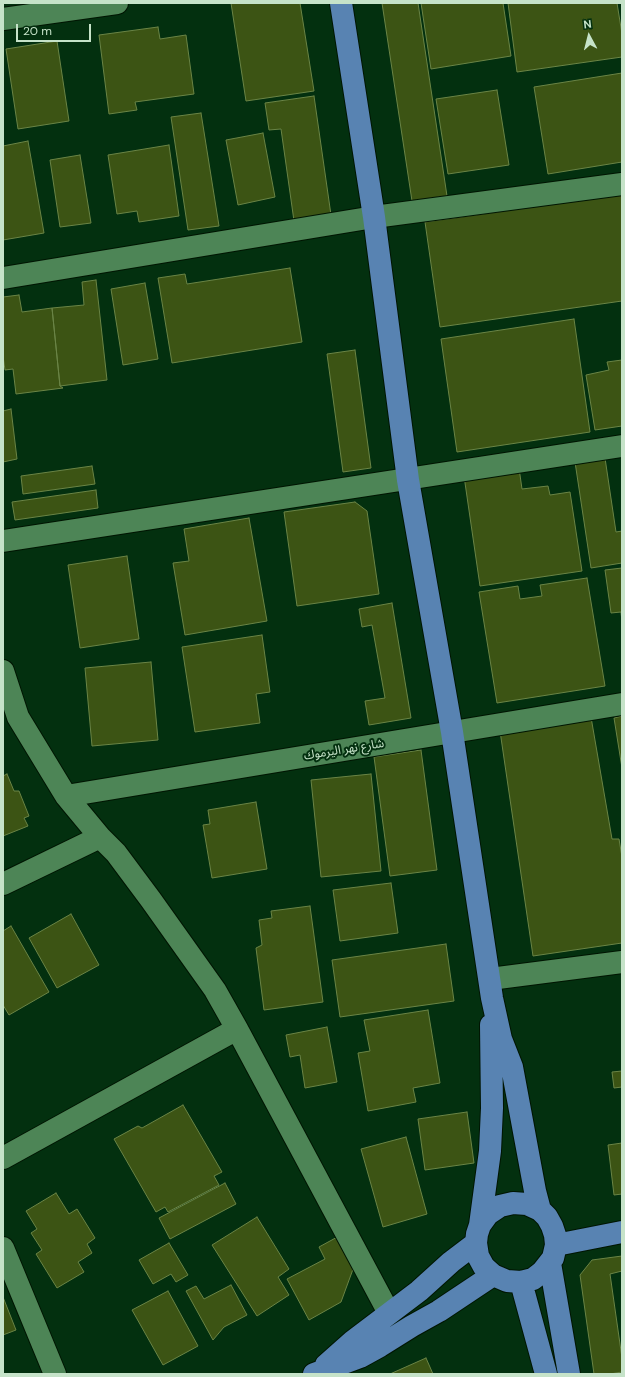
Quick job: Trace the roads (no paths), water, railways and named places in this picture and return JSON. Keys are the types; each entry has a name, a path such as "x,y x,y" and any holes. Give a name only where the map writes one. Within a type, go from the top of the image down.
{"main road":[{"path":"342,3 374,217 408,480 452,732 491,988 501,1039 512,1067 535,1191 540,1210"},
{"path":"491,988 492,1108 490,1151 478,1234 478,1256 484,1267 493,1275 507,1281 521,1282 532,1279 542,1272 553,1254 602,1235 622,1232"},
{"path":"316,1373 353,1341 419,1291 451,1262 478,1234 488,1214 500,1206 513,1203 527,1204 540,1210 547,1217 555,1235 553,1254 569,1374"},
{"path":"316,1373 360,1357 380,1346 440,1311 493,1275"},
{"path":"521,1282 546,1374"}],"street":[{"path":"3,19 117,3"},
{"path":"3,278 374,217 622,184"},
{"path":"3,541 622,446"},
{"path":"3,671 18,717 66,796 100,837 116,852 215,990 389,1313"},
{"name":"شارع نهر اليرموك","path":"66,796 622,704"},
{"path":"3,884 100,837"},
{"path":"491,988 622,962"},
{"path":"3,1158 237,1029"},
{"path":"3,1248 55,1374"}]}
